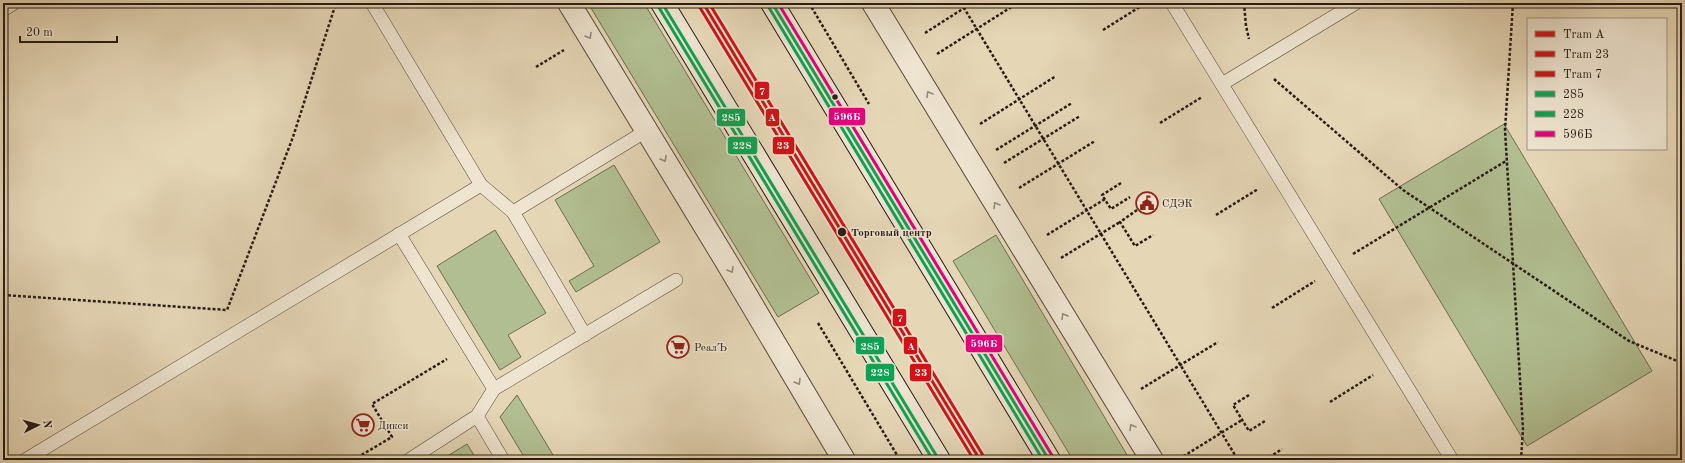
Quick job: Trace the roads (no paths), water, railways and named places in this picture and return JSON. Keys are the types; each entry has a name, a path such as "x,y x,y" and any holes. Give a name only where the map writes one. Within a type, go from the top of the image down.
{"street":[{"path":"569,3 844,460"},
{"path":"662,3 939,460"},
{"path":"772,3 1049,460"},
{"path":"873,3 1152,460"}],"lane":[{"path":"3,10 14,3"},
{"path":"372,3 481,185 513,212 585,335"},
{"path":"1172,3 1452,460"},
{"path":"1222,84 1356,3"},
{"path":"513,212 646,131"},
{"path":"26,460 481,185"},
{"path":"399,234 494,389"},
{"path":"409,460 477,416 494,389 676,280"},
{"path":"477,416 503,460"}],"tram line":[{"name":"А","path":"703,3 980,460"},
{"name":"7","path":"709,3 984,457"},
{"name":"23","path":"699,6 974,460"}],"place":[{"name":"СДЭК","path":"1147,203"},
{"name":"Торговый центр","path":"842,232"},
{"name":"РеалЪ","path":"678,347"},
{"name":"Дикси","path":"363,425"}]}
